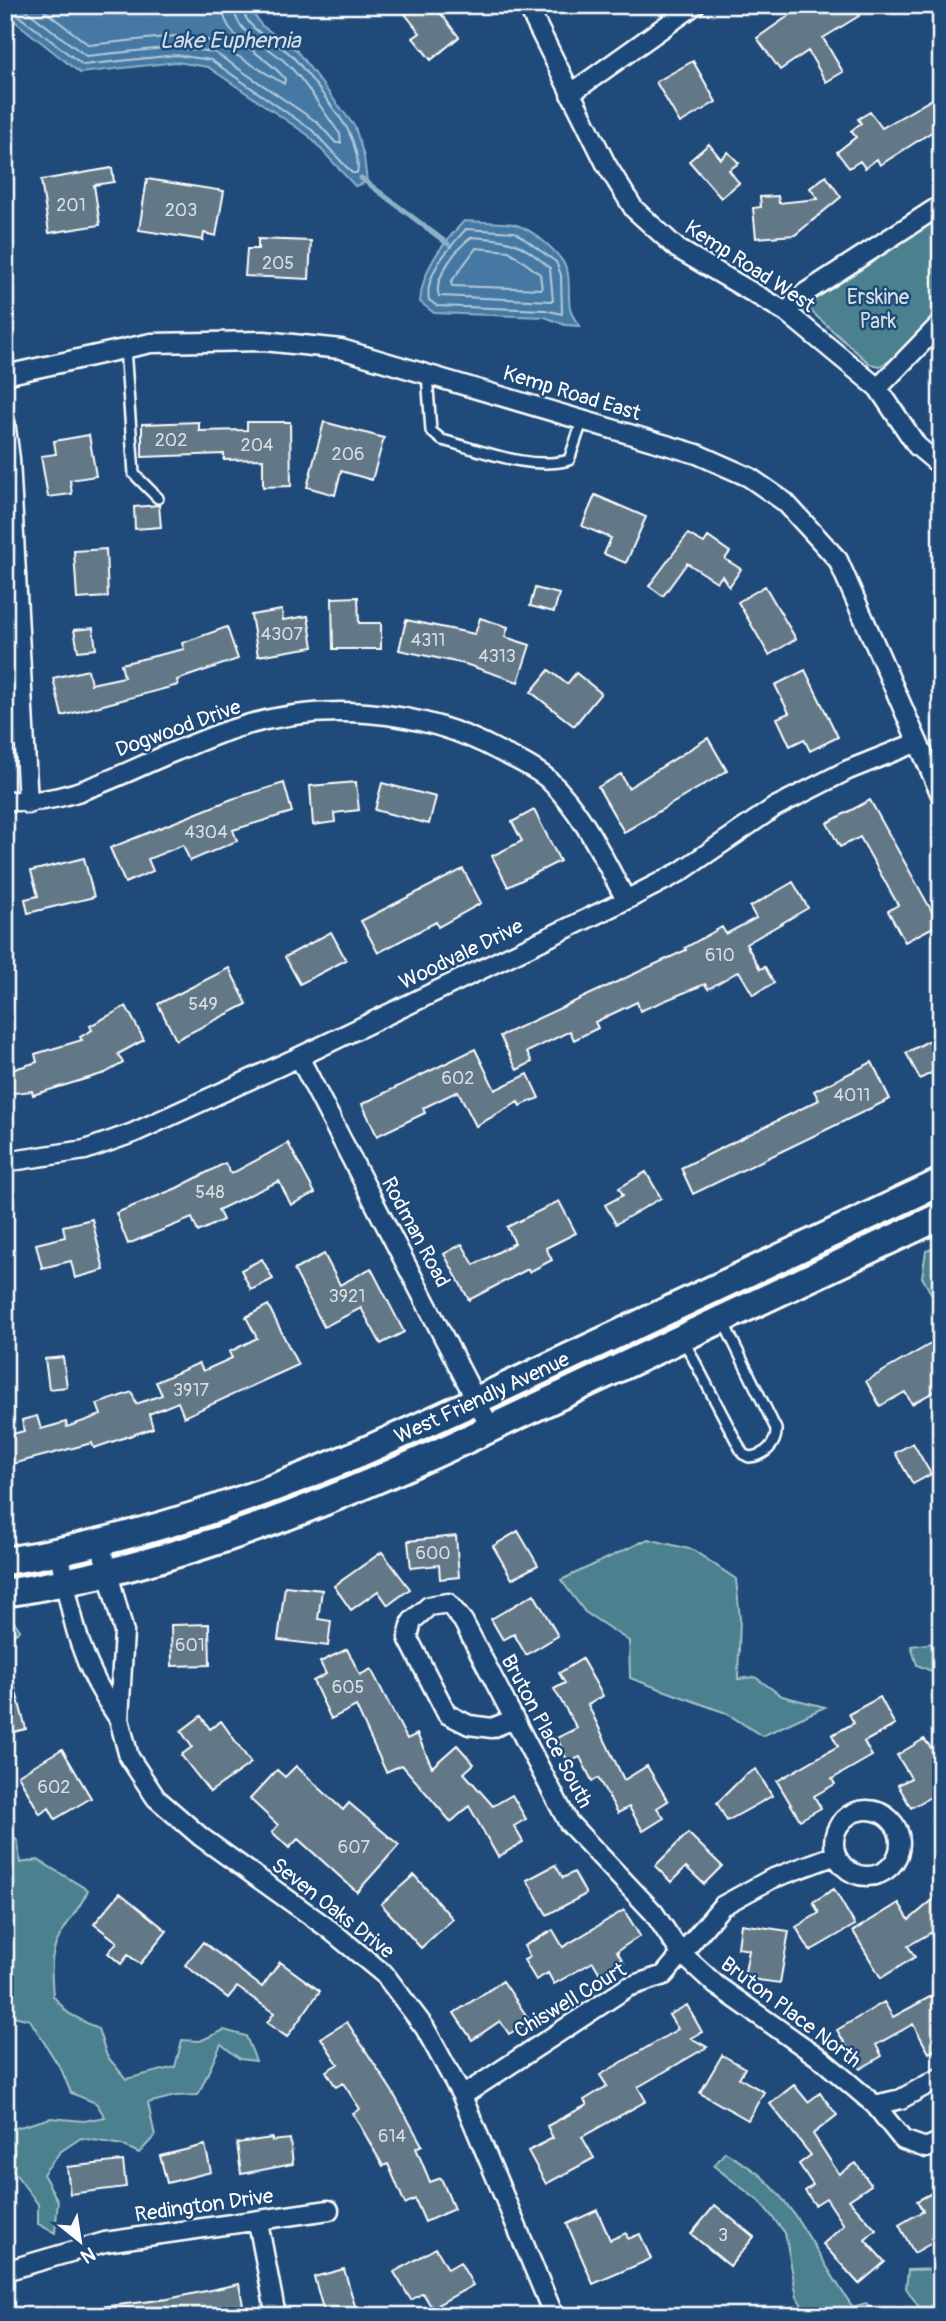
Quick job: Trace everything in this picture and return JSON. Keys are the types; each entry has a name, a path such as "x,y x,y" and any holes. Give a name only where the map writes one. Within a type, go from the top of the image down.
{"main road":[{"name":"West Friendly Avenue","path":"5,1561 100,1543 184,1521 320,1472 941,1182"},
{"name":"West Friendly Avenue","path":"5,1592 65,1583 184,1553 332,1501 491,1429 941,1216"}],"street":[{"name":"Kemp Road West","path":"527,5 606,164 634,209 678,249 786,312 878,388 917,446 941,466"},
{"path":"570,94 695,5"},
{"path":"786,312 805,293 941,205"},
{"path":"878,388 941,323"},
{"name":"Kemp Road East","path":"5,375 150,343 264,341 341,349 697,454 749,477 786,502 838,560 941,795"},
{"path":"5,421 10,459 28,804"},
{"name":"Dogwood Drive","path":"5,800 28,804 78,791 236,728 291,715 334,711 402,718 464,732 547,778 579,813 626,900"},
{"name":"Woodvale Drive","path":"5,1163 85,1150 299,1057 626,900 680,872 775,807 848,770 918,742"},
{"name":"Rodman Road","path":"299,1057 491,1429"},
{"name":"Seven Oaks Drive","path":"100,1543 124,1632 120,1719 129,1757 156,1798 201,1837 329,1929 384,1975 425,2028 462,2096 554,2316"},
{"name":"Seven Oaks Drive","path":"59,1552 78,1646 96,1686 120,1719"},
{"name":"Bruton Place South","path":"514,1719 492,1728 469,1726 447,1714 408,1638 412,1621 429,1606 448,1603 463,1621 568,1822 654,1913 680,1952"},
{"name":"Chiswell Court","path":"462,2096 628,1987 664,1975 680,1952 722,1906 771,1880 836,1855"},
{"name":"Bruton Place North","path":"680,1952 716,1985 821,2059 875,2105 903,2140 926,2148 941,2141"},
{"path":"875,2105 901,2099 941,2077"},
{"name":"Redington Drive","path":"5,2271 105,2242 329,2210"},
{"path":"258,2222 276,2316"}],"lane":[{"path":"125,348 134,474 158,498"},
{"path":"427,374 431,432 442,440 532,463 559,463 569,460 583,419"},
{"path":"683,1338 743,1454 755,1457 774,1442 776,1429 722,1319"}],"green space":[{"name":"Erskine Park","path":"941,213 941,309 890,361 880,366 870,364 804,305"},
{"path":"941,1246 941,1311 922,1277 926,1251"},
{"path":"648,1539 693,1550 736,1579 740,1619 738,1679 755,1677 782,1696 825,1707 762,1736 726,1713 630,1678 629,1641 585,1612 561,1580"},
{"path":"10,1616 20,1630 5,1641 5,1617"},
{"path":"933,1643 941,1652 941,1675 917,1665 911,1646"},
{"path":"5,1826 18,1842 20,1863 38,1860 88,1890 54,1948 53,1996 68,2013 98,2029 107,2056 126,2079 175,2067 182,2040 200,2041 224,2030 246,2036 256,2061 240,2059 221,2044 198,2095 175,2096 148,2103 155,2136 139,2153 122,2145 81,2138 60,2152 43,2174 58,2201 55,2233 38,2224 38,2204 5,2160 5,2131 51,2118 84,2121 105,2117 96,2103 71,2093 62,2071 30,2020 10,2015 5,2008 8,1948 5,1947"},
{"path":"725,2152 758,2173 776,2191 853,2307 866,2303 882,2316 808,2316 797,2297 785,2233 761,2203 714,2166"},
{"path":"939,2269 941,2316 925,2316 906,2288 908,2270"}],"water":[{"name":"Lake Euphemia","path":"5,5 248,5 261,25 296,50 355,127 364,157 367,182 355,186 308,135 208,67 176,62 80,73 12,19 5,20"},
{"path":"464,221 513,224 529,231 554,251 566,267 570,307 580,326 565,325 545,317 434,313 420,302 429,268 441,248"}],"building":[{"path":"398,5 434,5 459,37 431,60 413,38 420,33"},
{"path":"804,5 853,5 859,16 823,38 843,72 826,82 808,51 780,70 757,38"},
{"path":"693,61 716,102 680,123 656,82"},
{"path":"941,94 941,126 880,165 877,159 865,168 860,161 849,168 837,152 856,137 851,131 861,123 858,119 870,112 882,128"},
{"path":"709,144 721,159 728,152 739,163 729,170 739,183 721,198 689,161"},
{"path":"112,168 114,182 94,185 100,225 49,233 41,180"},
{"path":"826,176 841,197 795,235 756,238 753,208 761,207 760,197 778,196 779,203 818,199 810,188"},
{"path":"147,179 224,191 216,236 204,233 203,240 139,230"},
{"path":"258,239 311,241 309,279 245,276 247,249 258,249"},
{"path":"199,422 199,431 247,430 247,422 290,422 291,486 263,487 263,459 224,460 224,454 142,457 142,424"},
{"path":"324,422 384,438 372,480 341,471 335,495 307,487"},
{"path":"89,435 96,476 70,480 72,494 48,497 41,456 56,454 54,441"},
{"path":"595,495 646,517 626,563 604,554 611,538 582,526"},
{"path":"159,505 161,527 135,529 134,507"},
{"path":"688,534 704,543 708,537 730,552 725,559 741,569 729,587 722,576 717,582 687,563 663,596 649,586"},
{"path":"106,549 108,597 77,599 74,551"},
{"path":"765,586 796,639 769,655 738,602"},
{"path":"535,588 559,594 554,612 530,606"},
{"path":"358,597 359,623 381,623 381,649 333,649 332,598"},
{"path":"282,610 283,620 308,616 313,647 258,656 251,615"},
{"path":"480,618 508,627 505,637 530,645 518,682 465,664 399,650 406,620 475,634"},
{"path":"227,627 238,659 177,680 178,685 62,716 53,678 88,670 91,684 124,677 121,664 184,649 182,643"},
{"path":"93,628 96,649 78,651 74,630"},
{"path":"549,670 567,684 576,673 601,693 574,726 531,692"},
{"path":"805,670 838,737 810,751 804,739 790,746 777,718 789,713 775,685"},
{"path":"708,738 727,771 624,832 598,787 621,774 628,788"},
{"path":"356,782 359,810 334,813 335,822 313,825 310,786"},
{"path":"284,783 292,812 233,830 237,841 190,861 183,845 148,859 153,871 125,883 110,848 232,799"},
{"path":"382,783 436,797 429,824 375,810"},
{"path":"870,800 939,924 905,942 888,911 898,905 860,837 840,847 827,823"},
{"path":"534,810 560,861 508,887 492,856 522,841 512,822"},
{"path":"84,858 94,897 28,913 25,899 38,896 31,871"},
{"path":"463,869 481,903 438,927 436,922 378,953 361,921"},
{"path":"793,882 808,908 746,944 760,969 765,967 774,983 753,995 739,971 708,989 705,984 640,1011 637,1002 595,1022 598,1028 574,1040 570,1031 527,1052 532,1062 517,1070 500,1036 686,950 685,948 722,927 726,934 756,918 750,907"},
{"path":"331,932 346,960 300,984 285,957"},
{"path":"229,968 247,1004 176,1040 158,1004"},
{"path":"126,1006 144,1040 118,1054 123,1063 105,1073 33,1095 32,1091 5,1094 5,1072 37,1062 35,1054 82,1040 80,1037 92,1030 90,1026"},
{"path":"941,1034 941,1068 920,1079 906,1053"},
{"path":"475,1049 495,1090 528,1074 539,1098 520,1106 518,1102 476,1126 458,1091 423,1108 425,1113 377,1136 362,1104"},
{"path":"872,1062 890,1099 693,1194 681,1168 819,1100 814,1091"},
{"path":"288,1143 315,1193 291,1205 279,1181 218,1210 223,1220 198,1232 192,1218 128,1244 116,1213 177,1188 225,1163 231,1174"},
{"path":"646,1172 661,1198 616,1224 605,1205 623,1195 619,1188"},
{"path":"559,1201 576,1233 546,1248 552,1260 529,1272 528,1269 469,1300 444,1254 462,1244 474,1265 515,1243 507,1227"},
{"path":"92,1219 104,1270 75,1278 71,1261 42,1268 36,1244 65,1237 63,1226"},
{"path":"324,1254 340,1285 371,1268 404,1332 381,1344 361,1308 324,1327 294,1270"},
{"path":"262,1259 273,1279 251,1290 241,1270"},
{"path":"268,1305 298,1365 184,1417 178,1402 149,1414 153,1428 94,1448 92,1443 5,1466 5,1436 24,1431 22,1420 37,1416 41,1429 66,1422 67,1427 101,1415 97,1404 132,1392 136,1404 162,1395 156,1382 199,1363 203,1371 232,1358 229,1352 257,1338 246,1317"},
{"path":"934,1342 941,1354 941,1388 912,1404 905,1392 880,1406 866,1381"},
{"path":"63,1357 67,1387 49,1389 45,1359"},
{"path":"913,1443 931,1474 913,1484 895,1453"},
{"path":"518,1531 538,1565 512,1579 493,1546"},
{"path":"456,1536 459,1577 440,1579 439,1565 411,1568 408,1541"},
{"path":"382,1552 410,1589 388,1605 378,1591 351,1610 334,1586"},
{"path":"285,1586 322,1590 318,1619 331,1621 328,1646 278,1640"},
{"path":"534,1594 558,1636 526,1655 514,1634 503,1640 491,1619"},
{"path":"209,1624 210,1665 172,1666 171,1625"},
{"path":"347,1649 360,1675 371,1669 407,1739 417,1734 432,1767 457,1745 474,1764 464,1773 493,1806 512,1795 526,1819 514,1826 523,1842 498,1857 469,1806 451,1822 402,1765 386,1772 356,1706 331,1719 313,1681 326,1674 320,1662"},
{"path":"582,1659 603,1696 588,1705 624,1780 647,1766 668,1801 657,1808 664,1818 643,1831 629,1807 618,1813 598,1778 592,1781 580,1757 568,1762 557,1738 577,1728 554,1689 565,1683 559,1673"},
{"path":"5,1669 10,1669 26,1729 5,1734"},
{"path":"880,1697 895,1725 864,1742 872,1756 832,1779 835,1784 814,1796 821,1808 800,1820 777,1781 838,1746 832,1735 854,1723 849,1714"},
{"path":"201,1716 210,1729 221,1721 251,1763 210,1792 181,1755 192,1747 181,1731"},
{"path":"924,1739 941,1760 941,1791 911,1808 898,1785 911,1778 897,1755"},
{"path":"62,1749 91,1798 55,1819 49,1808 40,1814 18,1775"},
{"path":"296,1766 343,1810 349,1803 399,1845 357,1892 298,1839 289,1848 272,1832 278,1825 250,1799 277,1770 285,1777"},
{"path":"756,1769 772,1796 727,1821 717,1803 744,1776"},
{"path":"688,1833 722,1866 704,1884 686,1867 671,1882 655,1866"},
{"path":"555,1865 563,1878 574,1872 586,1894 547,1915 527,1880"},
{"path":"414,1875 453,1919 421,1948 381,1904"},
{"path":"834,1889 855,1925 810,1951 796,1927 819,1913 813,1902"},
{"path":"120,1893 167,1931 140,1964 128,1955 121,1964 108,1953 117,1942 94,1924"},
{"path":"935,1898 941,1905 941,1942 932,1932 908,1946 915,1957 881,1978 853,1931 899,1903 909,1920"},
{"path":"624,1910 640,1936 617,1951 624,1963 602,1977 593,1962 554,1984 548,1973 536,1980 524,1960 530,1957 524,1946 553,1930 563,1947"},
{"path":"741,1924 789,1931 780,1983 744,1978 749,1950 738,1948"},
{"path":"203,1942 262,1987 280,1962 320,1991 287,2037 267,2023 274,2013 237,1987 228,1998 185,1965"},
{"path":"503,1981 530,2021 509,2034 500,2021 472,2040 454,2013"},
{"path":"941,1991 941,2047 929,2053 913,2024 876,2045 882,2056 860,2069 837,2030 884,2002 893,2017"},
{"path":"687,2005 702,2032 691,2038 707,2047 638,2087 646,2101 582,2137 594,2158 546,2184 528,2151 553,2138 547,2126 587,2105 584,2100 607,2086 600,2075 678,2029 669,2015"},
{"path":"347,2022 392,2091 422,2145 416,2148 430,2182 441,2178 454,2209 425,2222 415,2199 405,2204 388,2164 383,2166 353,2113 360,2109 343,2083 336,2087 326,2071 338,2064 321,2038"},
{"path":"722,2055 745,2068 739,2078 764,2092 748,2120 700,2093"},
{"path":"794,2085 808,2102 820,2093 837,2115 813,2134 839,2174 856,2163 871,2185 849,2200 876,2230 865,2240 885,2262 859,2284 823,2244 844,2225 826,2198 815,2205 805,2191 813,2185 799,2164 811,2155 770,2104"},
{"path":"272,2138 272,2141 290,2139 293,2164 241,2174 237,2143"},
{"path":"205,2145 211,2172 167,2183 160,2156"},
{"path":"123,2161 126,2187 70,2194 67,2167"},
{"path":"941,2188 941,2238 914,2253 899,2225 923,2211 917,2201"},
{"path":"715,2205 754,2237 730,2266 691,2234"},
{"path":"597,2210 610,2240 626,2233 628,2239 640,2234 651,2259 593,2284 567,2224"},
{"path":"436,2248 448,2269 460,2262 473,2285 432,2308 423,2293 411,2300 394,2272"},
{"path":"344,2269 356,2309 325,2316 314,2277"},
{"path":"239,2284 245,2316 102,2316 101,2307 168,2299"}],"waterway":[{"path":"361,178 448,244"}]}
